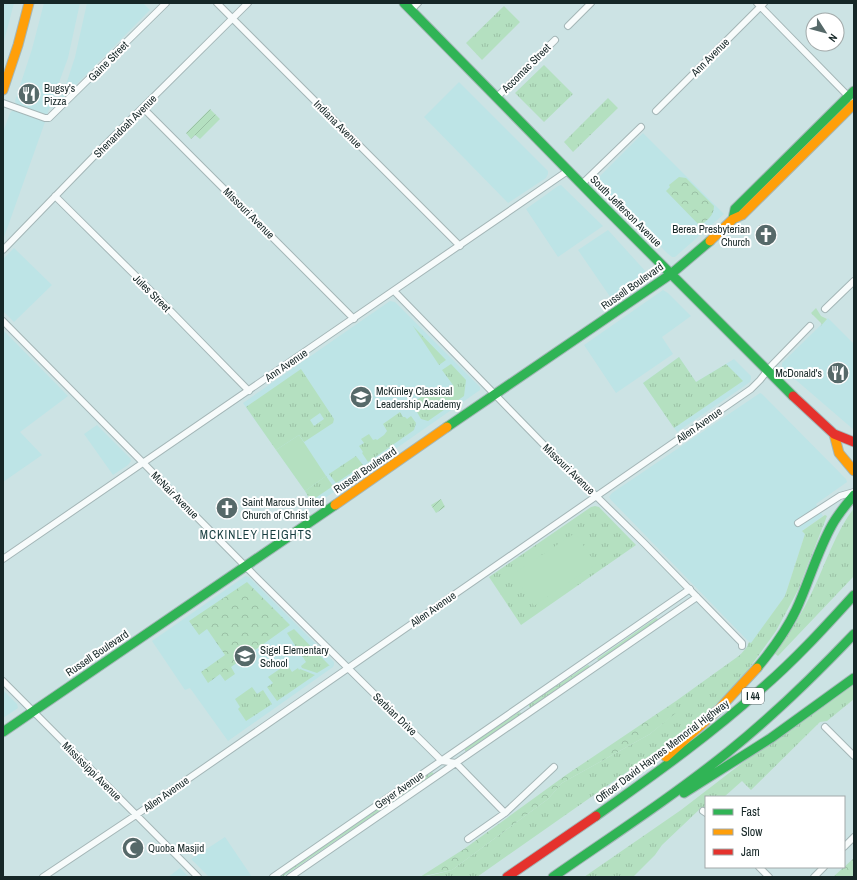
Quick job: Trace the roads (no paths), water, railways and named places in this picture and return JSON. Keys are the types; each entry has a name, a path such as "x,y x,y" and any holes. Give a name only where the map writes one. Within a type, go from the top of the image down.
{"main road":[{"path":"3,90 18,45 29,3"},
{"name":"South Jefferson Avenue","path":"404,3 767,371 834,434 854,442"},
{"name":"Russell Boulevard","path":"3,732 671,274 697,253 733,219 735,210 853,98"},
{"path":"834,434 839,453 854,471"},
{"path":"640,784 673,750 732,696 761,663 776,643 787,627 803,596 833,524 854,494"},
{"name":"Officer David Haynes Memorial Highway","path":"507,877 640,784 713,730 783,670 854,596"},
{"name":"I 44","path":"553,877 729,751 797,692 854,634"},
{"path":"653,806 678,797 747,754 799,719 854,678"}],"street":[{"name":"Gaine Street","path":"3,103 45,118 49,118 166,3"},
{"name":"Indiana Avenue","path":"217,3 460,246"},
{"name":"Shenandoah Avenue","path":"3,250 248,3"},
{"path":"411,10 418,3"},
{"path":"568,26 591,3"},
{"path":"760,4 853,98"},
{"name":"Ann Avenue","path":"656,111 760,4"},
{"name":"Accomac Street","path":"497,97 555,40"},
{"name":"Missouri Avenue","path":"143,108 354,319"},
{"path":"582,184 641,127"},
{"name":"Ann Avenue","path":"3,559 569,170"},
{"name":"Jules Street","path":"55,196 152,292 248,391"},
{"path":"825,309 854,281"},
{"name":"Missouri Avenue","path":"394,291 547,448 690,589 742,643 742,646"},
{"name":"McNair Avenue","path":"3,321 347,668"},
{"name":"Allen Avenue","path":"43,877 136,815 751,389 810,326"},
{"path":"798,523 836,498 849,493 854,494"},
{"name":"Geyer Avenue","path":"273,877 690,589"},
{"name":"Geyer Avenue","path":"290,877 697,597"},
{"path":"592,657 597,666"},
{"name":"Serbian Drive","path":"347,668 442,761"},
{"name":"Mississippi Avenue","path":"3,681 198,877"},
{"path":"524,704 530,712"},
{"path":"825,727 854,756"},
{"path":"442,761 456,763 505,813"},
{"path":"468,839 505,813 554,767"},
{"path":"845,846 854,837"},
{"path":"760,868 769,877"},
{"path":"814,877 823,868"}],"place":[{"name":"Bugsy's Pizza","path":"29,94"},
{"name":"Berea Presbyterian Church","path":"766,235"},
{"name":"McDonald's","path":"838,373"},
{"name":"McKinley Classical Leadership Academy","path":"361,397"},
{"name":"Saint Marcus United Church of Christ","path":"227,508"},
{"name":"Sigel Elementary School","path":"245,656"},
{"name":"Quoba Masjid","path":"133,848"}],"district":[{"name":"MCKINLEY HEIGHTS","path":"256,535"}]}
